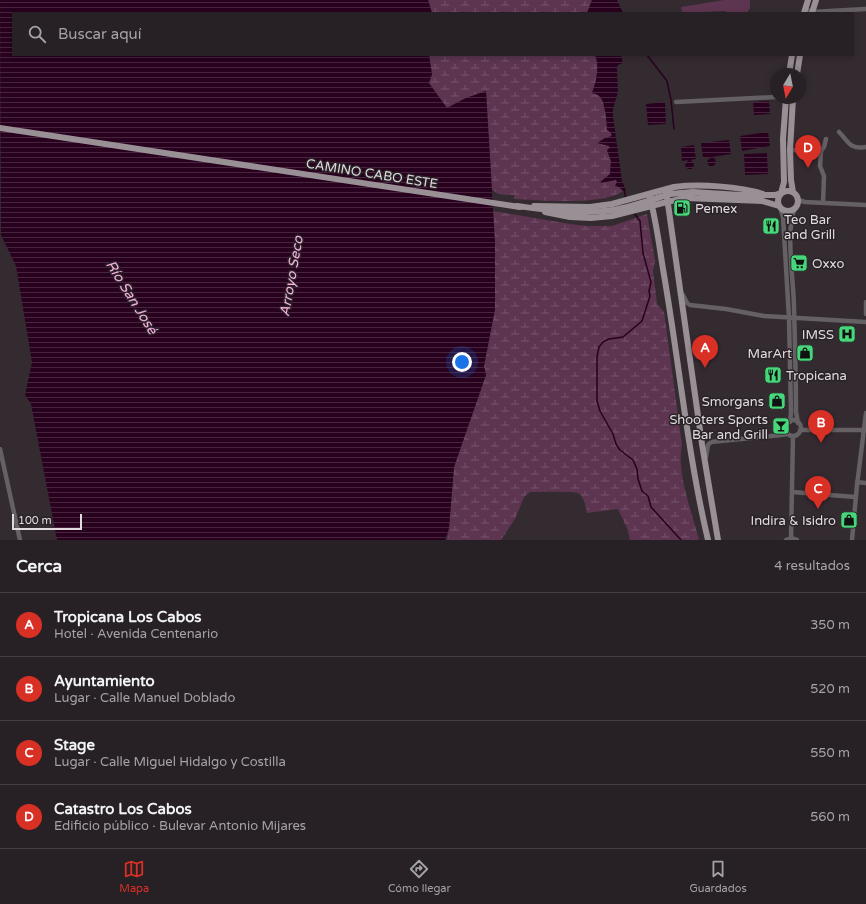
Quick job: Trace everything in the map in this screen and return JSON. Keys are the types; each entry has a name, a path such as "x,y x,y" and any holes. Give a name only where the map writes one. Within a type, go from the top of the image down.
{"main road":[{"path":"804,11 808,0"},
{"path":"812,12 816,0"},
{"path":"790,68 792,56"},
{"path":"797,68 800,56"},
{"path":"781,193 787,190 793,192 797,196 798,200 795,208 788,211 780,206 778,199 784,182 782,139 785,104"},
{"path":"793,104 790,150 793,192"},
{"name":"CAMINO CABO ESTE","path":"0,128 517,206 572,212 599,212 618,209 668,192 740,195 775,195 781,193"},
{"path":"782,139 790,139"},
{"path":"517,206 598,206 618,204 650,194 668,192 684,186 743,189 763,194"},
{"path":"668,192 667,202 677,278 718,540"},
{"path":"650,194 671,314 690,450 708,540"},
{"name":"CAMINO CABO ESTE","path":"740,195 780,206"},
{"path":"517,206 584,218 612,216 667,202 695,198 763,201"}],"street":[{"path":"804,11 866,10"},
{"path":"676,102 770,97"},
{"path":"840,132 853,146 857,148 866,147"},
{"path":"823,203 824,176 820,166 821,151 824,147 826,139"},
{"path":"790,150 821,151"},
{"path":"798,200 805,202 866,206"},
{"path":"780,206 783,218 792,318 791,400 790,422 785,427 787,434"},
{"path":"793,436 800,430 796,412 790,240 792,215 795,208"},
{"path":"677,278 684,299 690,305 726,309 764,316 866,322"},
{"path":"866,302 866,314"},
{"path":"852,540 855,497 865,430 866,413"},
{"path":"790,422 794,421 798,423"},
{"path":"800,430 865,430"},
{"path":"705,463 708,446 712,442 782,436 787,434 793,436"},
{"path":"793,436 792,492 788,539 797,540"},
{"path":"0,448 20,540"},
{"path":"857,482 866,483"},
{"path":"792,492 855,497"}],"green space":[{"path":"428,0 592,0 587,12 432,12"},
{"path":"724,0 750,0 750,8 748,12 682,12 681,7"},
{"path":"429,56 595,56 597,69 593,93 601,98 606,114 607,130 611,132 612,135 598,143 610,147 607,150 611,161 610,174 600,183 616,180 623,191 613,196 601,199 570,201 514,199 514,195 502,195 497,193 492,189 486,91 466,98 447,108 428,83 432,74"},
{"path":"493,211 586,226 612,226 647,214 655,261 653,271 657,304 664,312 682,445 681,467 683,480 699,540 630,540 627,528 618,509 587,513 583,499 578,493 530,492 524,497 515,519 501,540 447,540 454,467 486,375 484,366 495,309 495,243"}],"water":[{"path":"0,0 428,0 432,12 12,12 12,56 429,56 432,74 429,83 447,108 466,98 486,91 495,243 495,309 484,366 486,375 454,467 449,528 445,540 57,540 31,404 25,395 32,362 16,266 1,235"},
{"path":"592,0 617,0 623,12 587,12"},
{"path":"595,56 621,56 623,63 618,65 617,68 618,92 613,109 613,116 622,181 626,190 623,191 619,187 615,186 617,182 616,180 599,183 610,174 611,161 607,150 610,148 609,146 597,143 605,138 609,138 612,135 607,130 606,114 601,98 592,93 596,79"},
{"path":"769,101 770,114 754,115 753,102"},
{"path":"665,102 666,124 648,125 646,104"},
{"path":"768,132 770,146 742,151 740,136"},
{"path":"729,140 731,154 712,157 715,159 716,163 713,166 709,166 707,161 711,157 703,158 701,143"},
{"path":"694,145 696,159 690,160 694,165 692,169 689,169 686,168 685,165 688,160 682,161 681,147"},
{"path":"767,153 768,174 745,175 744,154"}],"waterway":[{"path":"648,56 667,81 671,100 674,129"},
{"path":"624,189 626,199"},
{"path":"634,213 640,221 643,253 651,282 649,291 650,296 642,321 623,337 609,339 603,342 599,347 597,357 597,401 600,411 613,434 616,444 620,450 633,460 637,469 638,479 642,491 648,496 651,507 681,540"}],"place":[{"name":"Catastro Los Cabos","path":"808,168"},
{"name":"Pemex","path":"682,208"},
{"name":"Teo Bar and Grill","path":"771,226"},
{"name":"Oxxo","path":"799,263"},
{"name":"IMSS","path":"847,334"},
{"name":"MarArt","path":"805,353"},
{"name":"Tropicana Los Cabos","path":"705,368"},
{"name":"Tropicana","path":"773,375"},
{"name":"Smorgans","path":"777,401"},
{"name":"Shooters Sports Bar and Grill","path":"781,426"},
{"name":"Ayuntamiento","path":"821,443"},
{"name":"Stage","path":"818,509"},
{"name":"Indira & Isidro","path":"849,520"}],"water label":[{"name":"Arroyo Seco","path":"291,276"},
{"name":"Río San José","path":"132,297"}]}
